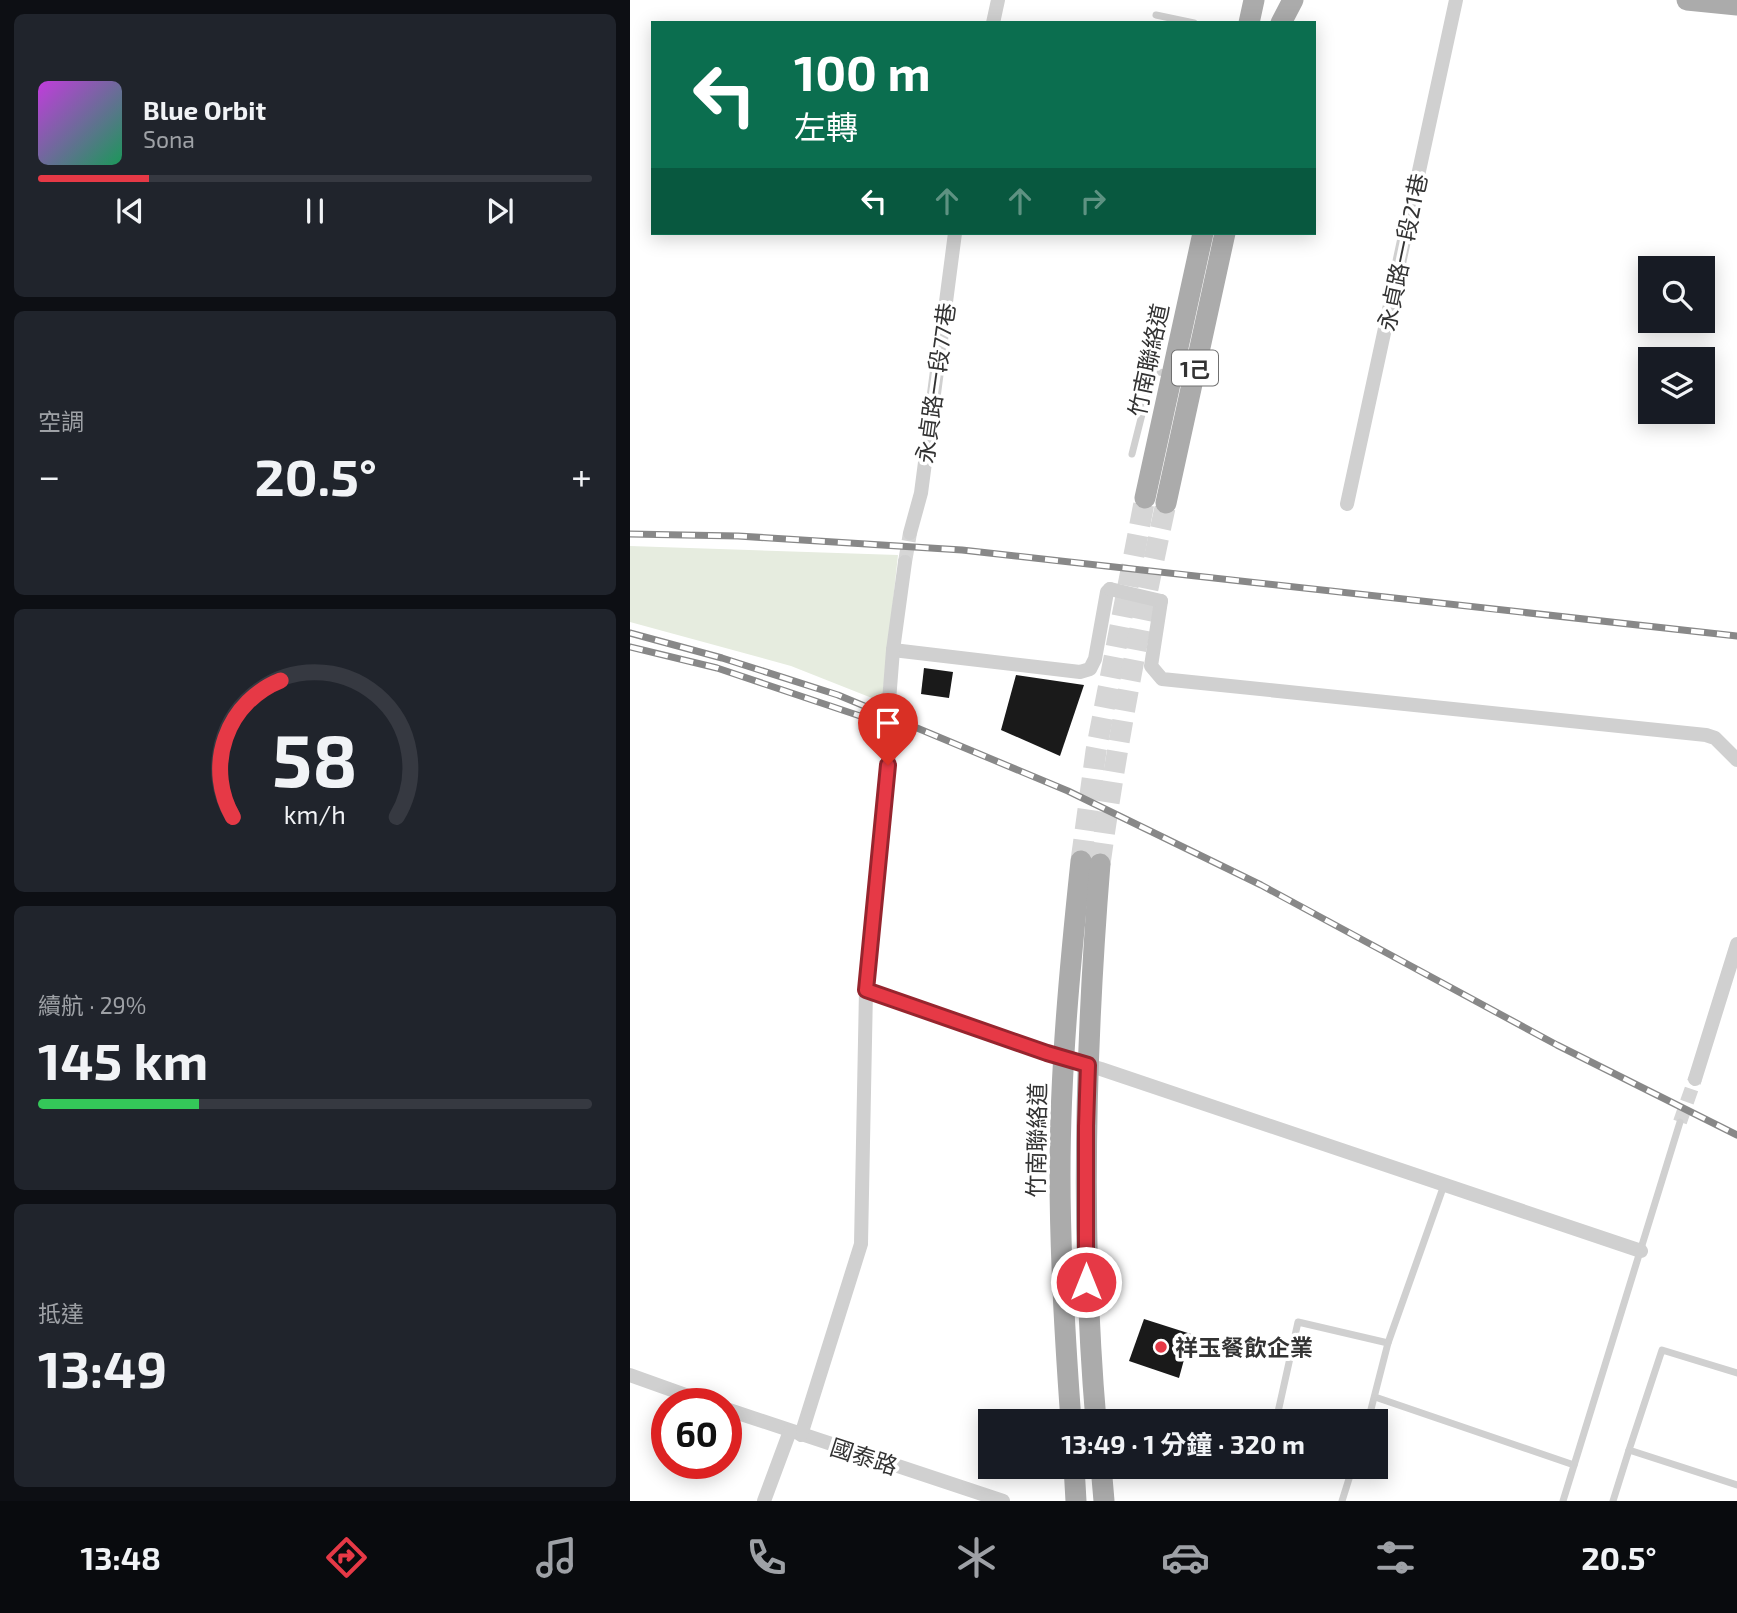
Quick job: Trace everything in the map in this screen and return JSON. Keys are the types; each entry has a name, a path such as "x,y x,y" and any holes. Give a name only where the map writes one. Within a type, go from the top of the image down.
{"main road":[{"path":"1253,13 1275,0"},
{"path":"1282,21 1293,0"},
{"path":"1687,0 1732,8"},
{"name":"竹南聯絡道","path":"1144,498 1203,235"},
{"name":"竹南聯絡道","path":"1166,503 1225,235"},
{"name":"竹南聯絡道","path":"1070,1409 1060,1174 1064,1058 1090,862 1086,1282 1095,1409"},
{"path":"1075,1479 1076,1501"},
{"path":"1102,1479 1104,1501"}],"street":[{"path":"993,21 998,0"},
{"name":"永貞路一段21巷","path":"1347,504 1456,0"},
{"name":"永貞路一段77巷","path":"910,533 921,493 955,235"},
{"path":"889,701 905,562"},
{"path":"893,650 1080,672 1090,669 1095,659 1107,592 1110,589 1161,601 1151,666 1162,679 1706,735 1715,738 1737,760"},
{"path":"764,1501 795,1433 861,1244 866,990 891,737"},
{"path":"1695,1079 1737,944"},
{"path":"866,990 1641,1251"},
{"path":"630,1375 667,1388"},
{"name":"國泰路","path":"742,1415 1003,1501"}],"lane":[{"path":"1156,15 1184,21"},
{"path":"1132,454 1153,371 1172,374"},
{"path":"1563,1501 1680,1122"},
{"path":"1372,1409 1388,1343 1444,1185"},
{"path":"1279,1409 1298,1322 1388,1343"},
{"path":"1613,1501 1662,1350 1737,1373"},
{"path":"1375,1397 1574,1465"},
{"path":"1629,1450 1737,1485"},
{"path":"1342,1501 1349,1479"}],"shaded area":[{"path":"630,546 898,555 882,702 791,666 630,622"}],"building":[{"path":"924,668 953,672 949,698 921,694"},
{"path":"1016,675 1084,685 1060,756 1001,730"},
{"name":"祥玉餐飲企業","path":"1144,1319 1191,1334 1179,1378 1129,1361"}],"tunnel":[{"path":"1081,861 1096,751 1145,498"},
{"path":"1100,864 1130,683 1166,503"},
{"path":"905,562 910,533"},
{"path":"889,701 891,737"},
{"path":"1680,1122 1695,1079"}],"railway":[{"path":"630,534 738,536 962,550 1737,636"},
{"path":"630,633 722,658 838,695 1068,791 1261,885 1557,1045 1737,1135"},
{"path":"630,647 717,668 907,733"}],"place":[{"name":"祥玉餐飲企業","path":"1161,1347"}],"route":[{"path":"888,765 866,990 1088,1065 1086,1282"}]}
